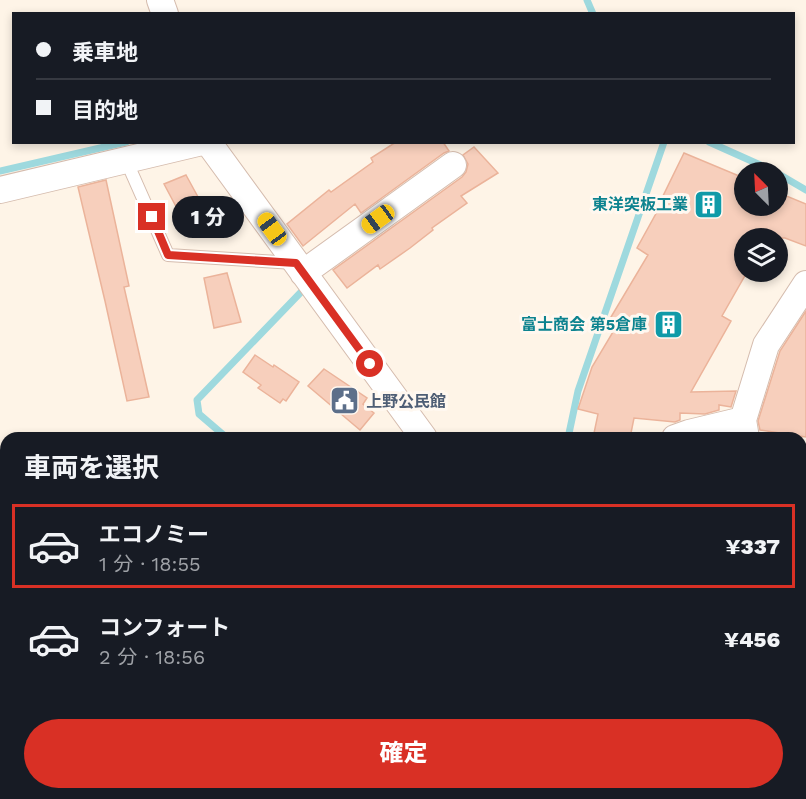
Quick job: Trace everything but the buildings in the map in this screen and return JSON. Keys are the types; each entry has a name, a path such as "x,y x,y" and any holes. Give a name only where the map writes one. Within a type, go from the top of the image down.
{"street":[{"path":"0,190 204,144 291,266 419,432"},
{"path":"291,266 453,165"},
{"path":"703,432 745,429 766,345 806,284"}],"lane":[{"path":"126,160 168,255 291,266"}],"waterway":[{"path":"587,0 592,12"},
{"path":"0,171 117,144"},
{"path":"569,432 578,391 663,144"},
{"path":"713,144 754,162"},
{"path":"788,179 806,190"},
{"path":"220,432 199,414 197,400 304,289"}],"place":[{"name":"東洋突板工業","path":"709,204"},
{"name":"富士商会 第5倉庫","path":"668,324"},
{"name":"上野公民館","path":"345,401"}],"route":[{"path":"152,217 168,255 296,263 370,364"}]}
